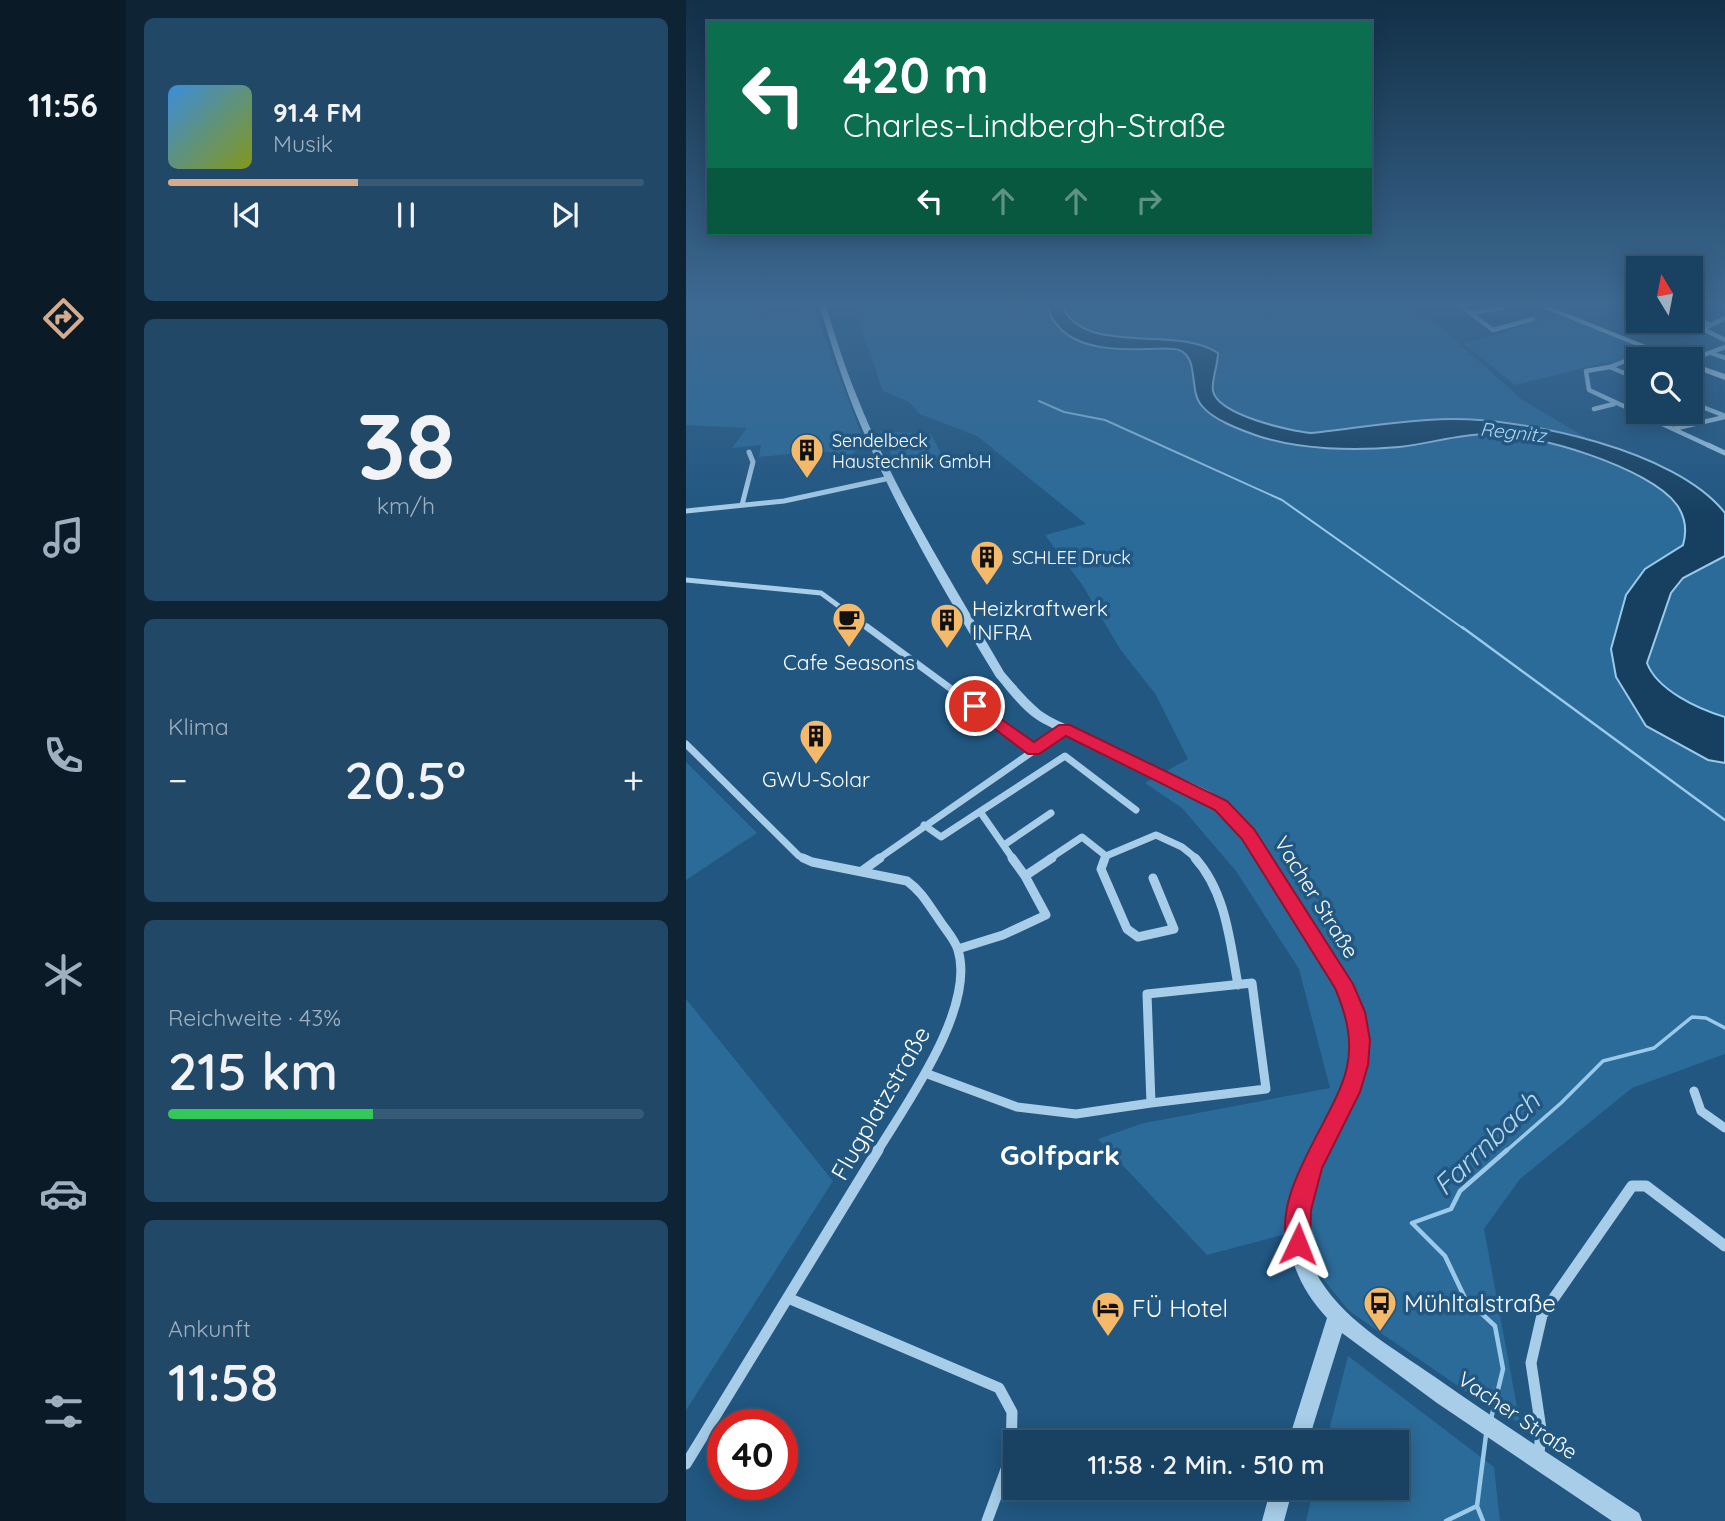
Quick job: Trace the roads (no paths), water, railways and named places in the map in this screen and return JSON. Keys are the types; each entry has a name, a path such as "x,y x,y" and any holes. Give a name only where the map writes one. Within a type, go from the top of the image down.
{"street":[{"name":"Vacher Straße","path":"844,374 855,405 890,478 1000,674 1016,694 1040,716 1221,805 1248,834 1343,984 1355,1012 1360,1040 1358,1065 1352,1085 1312,1165 1299,1210 1298,1232 1304,1267 1312,1283 1337,1316 1481,1421 1631,1521"},
{"path":"1586,374 1587,386 1595,395 1725,453"},
{"path":"1594,409 1615,404"},
{"path":"1703,407 1725,416"},
{"path":"1672,429 1725,416"},
{"path":"742,505 753,462 749,452"},
{"path":"686,511 784,501 890,478"},
{"path":"686,580 821,593 1034,750"},
{"path":"862,872 924,825 1065,729"},
{"path":"686,744 799,856 812,862 907,881 919,890 958,949 982,944 1046,915 1025,876 981,813"},
{"path":"924,825 941,837 1065,756 1136,810"},
{"path":"1004,845 1051,813"},
{"path":"1153,878 1174,929 1138,937 1127,929 1101,869 1106,856 1156,835 1189,851 1221,903 1238,985"},
{"path":"1025,876 1082,837 1106,856"},
{"name":"Flugplatzstraße","path":"686,1464 925,1073 946,1031 956,1003 960,970 958,949"},
{"path":"925,1073 1017,1107 1076,1114 1266,1089 1252,983 1147,994 1151,1103"},
{"path":"1694,1091 1700,1111 1725,1128"},
{"path":"1539,1458 1541,1429 1531,1363 1542,1315 1632,1186 1646,1185 1725,1246"},
{"path":"788,1298 999,1388 1012,1412 1011,1456 987,1521"},
{"path":"1302,1430 1337,1316"},
{"path":"1273,1521 1279,1500"}],"water":[{"name":"Regnitz","path":"1193,374 1215,374 1213,391 1218,400 1227,407 1272,425 1311,433 1449,419 1517,424 1597,442 1636,455 1672,472 1702,491 1725,513 1725,556 1683,578 1671,593 1647,663 1652,673 1669,690 1691,704 1725,717 1725,763 1708,760 1646,726 1616,677 1611,649 1626,595 1645,569 1683,545 1684,520 1677,505 1663,491 1642,478 1590,455 1508,435 1477,434 1410,446 1364,449 1309,447 1274,441 1220,420 1202,406 1195,392"}],"waterway":[{"path":"1039,401 1064,412 1105,420 1282,500 1464,629"},
{"path":"1462,627 1725,820"},
{"name":"Farrnbach","path":"1505,1152 1561,1103 1603,1061 1654,1048 1692,1017 1706,1018 1725,1028"},
{"name":"Farrnbach","path":"1491,1419 1503,1369 1495,1326 1465,1298 1445,1256 1412,1223 1451,1209 1460,1191 1507,1150"},
{"name":"Farrnbach","path":"1477,1506 1486,1435"},
{"path":"1446,1521 1477,1506"},
{"name":"Farrnbach","path":"1477,1506 1483,1521"}],"place":[{"name":"Sendelbeck Haustechnik GmbH","path":"807,480"},
{"name":"SCHLEE Druck","path":"987,587"},
{"name":"Cafe Seasons","path":"849,649"},
{"name":"Heizkraftwerk INFRA","path":"947,650"},
{"name":"GWU-Solar","path":"816,766"},
{"name":"Mühltalstraße","path":"1380,1333"},
{"name":"FÜ Hotel","path":"1108,1338"}],"district":[{"name":"Golfpark","path":"1060,1154"}]}
